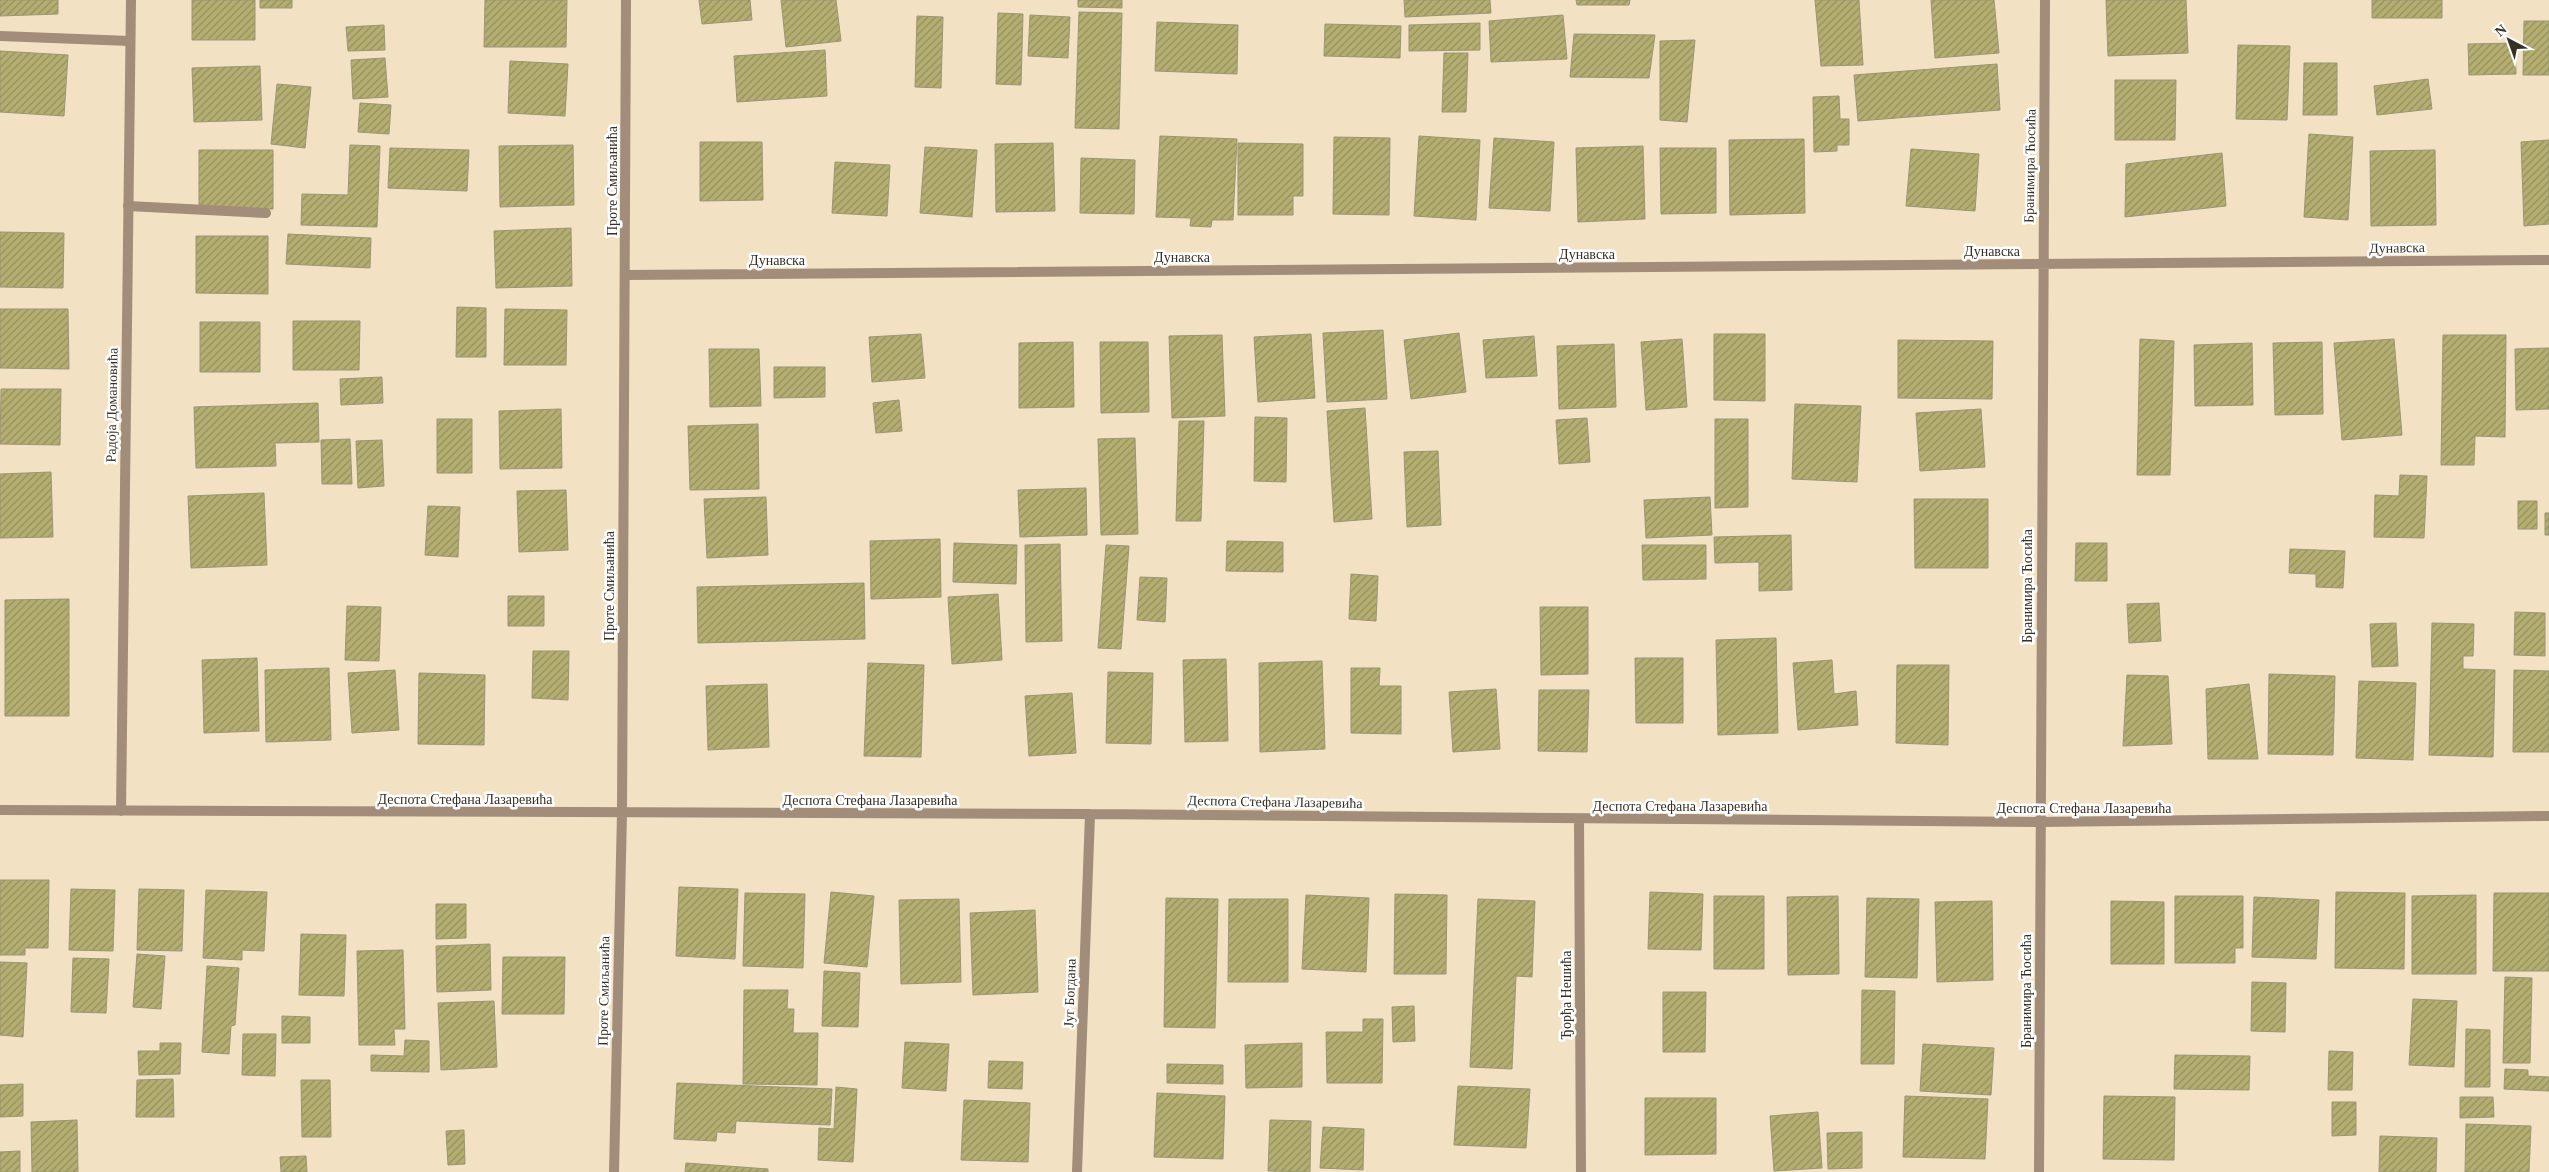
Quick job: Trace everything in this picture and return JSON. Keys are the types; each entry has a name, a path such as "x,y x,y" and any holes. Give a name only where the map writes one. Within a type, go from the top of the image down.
{"street":[{"name":"Радоја Домановића","path":"121,811 130,0"},
{"name":"Проте Смиљанића","path":"614,1172 622,814 626,0"},
{"name":"Бранимира Ћосића","path":"2039,1172 2045,0"},
{"path":"0,36 130,41"},
{"path":"128,206 266,213"},
{"name":"Дунавска","path":"625,275 2549,260"},
{"name":"Деспота Стефана Лазаревића","path":"0,810 622,814 1090,814 2040,822 2549,816"},
{"name":"Југ Богдана","path":"1077,1172 1090,814"},
{"name":"Ђорђа Нешића","path":"1579,819 1581,1172"}],"building":[{"path":"0,0 58,0 58,14 0,16"},
{"path":"192,0 255,0 255,40 192,40"},
{"path":"260,0 292,0 292,8 260,8"},
{"path":"485,0 567,0 566,47 484,47"},
{"path":"699,0 750,0 752,20 702,24"},
{"path":"781,0 836,0 841,41 786,47"},
{"path":"1078,0 1122,0 1122,8 1078,7"},
{"path":"1404,0 1490,0 1491,13 1405,17"},
{"path":"1576,0 1630,0 1629,5 1577,5"},
{"path":"1815,0 1859,0 1863,65 1821,66"},
{"path":"1931,0 1994,0 1999,53 1935,58"},
{"path":"2106,0 2186,0 2188,53 2108,56"},
{"path":"2372,0 2442,0 2442,18 2372,18"},
{"path":"1079,12 1122,13 1119,129 1075,128"},
{"path":"998,13 1023,14 1021,85 996,84"},
{"path":"1030,15 1070,17 1068,58 1028,56"},
{"path":"1563,15 1567,59 1491,62 1489,21"},
{"path":"917,16 943,17 941,88 915,87"},
{"path":"2524,21 2549,21 2549,75 2523,75"},
{"path":"1157,22 1238,25 1237,74 1155,71"},
{"path":"1480,23 1480,50 1409,51 1409,25"},
{"path":"1325,24 1401,26 1400,58 1324,56"},
{"path":"384,25 385,50 348,51 346,27"},
{"path":"1574,34 1655,35 1649,78 1570,77"},
{"path":"1695,40 1687,122 1660,120 1660,41"},
{"path":"2515,43 2516,74 2469,75 2468,44"},
{"path":"2238,45 2290,46 2287,120 2236,119"},
{"path":"825,50 827,96 737,102 734,56"},
{"path":"0,51 68,55 64,116 0,112"},
{"path":"1444,53 1468,53 1466,112 1442,112"},
{"path":"385,58 388,97 353,99 351,60"},
{"path":"510,61 568,64 565,116 508,113"},
{"path":"2304,63 2337,63 2337,115 2303,115"},
{"path":"1997,64 2000,110 1858,121 1854,75"},
{"path":"260,66 262,120 194,122 192,68"},
{"path":"2428,79 2432,109 2377,115 2374,86"},
{"path":"2115,80 2176,80 2175,140 2115,140"},
{"path":"277,84 311,87 305,148 271,144"},
{"path":"1839,96 1840,119 1849,119 1849,145 1837,145 1837,151 1814,152 1813,97"},
{"path":"360,103 391,105 389,134 358,132"},
{"path":"2309,134 2353,137 2348,220 2304,217"},
{"path":"1160,136 1237,139 1233,220 1212,220 1211,227 1190,226 1191,218 1156,217"},
{"path":"1419,136 1480,140 1476,220 1414,216"},
{"path":"1334,137 1390,138 1389,215 1333,214"},
{"path":"1494,138 1554,142 1550,211 1489,208"},
{"path":"1804,139 1805,213 1730,215 1729,140"},
{"path":"2549,140 2549,224 2524,226 2521,142"},
{"path":"700,142 762,142 763,200 700,201"},
{"path":"1053,143 1055,211 996,212 995,144"},
{"path":"1238,143 1303,144 1303,196 1293,196 1293,215 1238,215"},
{"path":"350,145 380,146 377,227 301,225 302,194 348,195"},
{"path":"573,145 574,205 500,207 499,146"},
{"path":"1643,146 1645,219 1578,222 1576,148"},
{"path":"925,147 977,150 972,217 920,213"},
{"path":"390,148 469,150 467,191 388,188"},
{"path":"1660,148 1716,148 1716,213 1661,214"},
{"path":"1911,149 1979,154 1975,211 1906,206"},
{"path":"199,150 273,150 273,209 199,209"},
{"path":"2435,150 2436,225 2371,226 2370,151"},
{"path":"2222,153 2226,206 2125,217 2126,164"},
{"path":"1081,158 1135,160 1134,214 1080,213"},
{"path":"835,162 890,165 887,216 832,213"},
{"path":"571,228 572,286 496,288 494,231"},
{"path":"0,232 64,233 63,288 0,287"},
{"path":"288,234 371,238 370,268 286,264"},
{"path":"196,236 268,236 268,294 196,293"},
{"path":"457,307 486,308 486,357 456,357"},
{"path":"0,309 68,309 69,369 0,368"},
{"path":"505,309 567,310 566,365 504,365"},
{"path":"293,321 360,321 359,370 293,370"},
{"path":"200,322 260,322 260,372 200,372"},
{"path":"1383,330 1387,399 1327,402 1323,333"},
{"path":"1459,333 1466,392 1411,399 1404,340"},
{"path":"921,334 925,378 872,382 869,337"},
{"path":"1311,334 1315,398 1258,402 1254,337"},
{"path":"1714,334 1765,334 1765,401 1714,400"},
{"path":"1222,335 1225,416 1172,418 1169,336"},
{"path":"2443,335 2506,335 2505,437 2475,436 2474,465 2441,465"},
{"path":"1534,336 1537,376 1486,378 1483,340"},
{"path":"1682,339 1687,407 1646,410 1641,342"},
{"path":"2140,339 2174,341 2170,475 2137,475"},
{"path":"2394,339 2402,435 2342,440 2334,343"},
{"path":"1898,340 1993,341 1992,399 1898,398"},
{"path":"1073,342 1074,407 1019,408 1019,343"},
{"path":"1100,342 1148,342 1149,412 1101,413"},
{"path":"2322,342 2323,414 2275,415 2273,343"},
{"path":"2252,343 2253,405 2195,406 2194,345"},
{"path":"1614,344 1616,407 1559,409 1557,346"},
{"path":"2549,348 2549,409 2516,410 2515,349"},
{"path":"709,349 759,349 761,406 710,407"},
{"path":"774,367 825,367 825,397 774,398"},
{"path":"382,377 383,403 341,405 340,379"},
{"path":"1,389 61,389 60,445 0,444"},
{"path":"899,400 902,431 876,433 873,403"},
{"path":"318,403 319,442 275,443 276,466 196,468 194,407"},
{"path":"1795,404 1861,406 1857,482 1792,479"},
{"path":"1365,408 1372,519 1334,522 1327,411"},
{"path":"561,409 562,468 500,469 499,411"},
{"path":"1981,409 1985,467 1920,471 1916,413"},
{"path":"1255,417 1287,418 1286,482 1254,481"},
{"path":"1587,418 1590,462 1559,464 1556,420"},
{"path":"437,419 472,419 472,473 437,473"},
{"path":"1715,419 1748,419 1748,507 1715,508"},
{"path":"1179,421 1204,421 1201,521 1176,521"},
{"path":"758,424 759,489 690,490 688,426"},
{"path":"1135,438 1138,534 1101,535 1098,439"},
{"path":"350,439 352,484 322,484 321,440"},
{"path":"382,440 384,486 358,488 356,441"},
{"path":"1438,451 1441,525 1407,527 1404,452"},
{"path":"51,472 53,537 0,538 0,474"},
{"path":"2400,475 2427,476 2424,538 2374,537 2375,495 2399,496"},
{"path":"1086,488 1087,535 1020,537 1018,490"},
{"path":"566,490 568,550 519,552 517,491"},
{"path":"264,493 267,565 191,568 188,496"},
{"path":"766,497 768,555 707,558 704,499"},
{"path":"1710,497 1712,535 1646,538 1644,500"},
{"path":"1914,499 1988,499 1988,568 1915,568"},
{"path":"2518,501 2537,501 2537,529 2518,529"},
{"path":"428,506 460,507 458,557 425,555"},
{"path":"2545,513 2549,513 2549,535 2545,535"},
{"path":"1791,535 1792,590 1759,591 1759,562 1715,563 1714,537"},
{"path":"940,539 941,597 871,599 870,541"},
{"path":"1227,541 1283,542 1283,572 1226,571"},
{"path":"954,543 1017,545 1016,584 953,582"},
{"path":"2076,543 2107,543 2107,581 2075,581"},
{"path":"1060,544 1062,641 1026,642 1025,545"},
{"path":"1106,545 1129,546 1121,649 1098,648"},
{"path":"1642,545 1706,545 1706,579 1643,580"},
{"path":"2290,549 2345,551 2343,588 2316,587 2316,574 2289,573"},
{"path":"1351,574 1378,576 1376,621 1349,619"},
{"path":"1140,577 1167,578 1165,622 1137,620"},
{"path":"864,583 865,639 698,643 697,587"},
{"path":"998,594 1002,660 952,664 948,597"},
{"path":"508,596 544,596 544,626 508,626"},
{"path":"69,599 69,716 5,716 5,600"},
{"path":"2159,603 2161,641 2129,643 2127,604"},
{"path":"347,606 381,607 379,661 345,660"},
{"path":"1540,607 1588,607 1588,674 1541,675"},
{"path":"2515,612 2545,613 2545,656 2514,655"},
{"path":"2396,623 2398,666 2372,667 2370,624"},
{"path":"2432,623 2474,624 2473,656 2463,656 2463,669 2495,670 2493,757 2429,755"},
{"path":"1776,638 1778,733 1718,735 1716,640"},
{"path":"533,651 569,651 568,700 532,698"},
{"path":"257,658 259,731 204,733 202,660"},
{"path":"1635,658 1683,658 1683,723 1636,723"},
{"path":"1226,659 1228,741 1185,742 1183,660"},
{"path":"1832,660 1834,694 1856,691 1858,725 1798,730 1793,663"},
{"path":"1322,661 1325,749 1260,752 1259,663"},
{"path":"868,663 924,665 921,757 864,756"},
{"path":"1897,665 1949,665 1948,745 1896,743"},
{"path":"329,668 331,740 266,742 265,670"},
{"path":"1351,668 1380,668 1379,686 1401,686 1401,734 1351,733"},
{"path":"395,670 399,730 352,733 348,673"},
{"path":"2514,670 2549,671 2549,752 2513,752"},
{"path":"1108,672 1153,673 1151,744 1106,743"},
{"path":"419,673 485,675 484,745 418,744"},
{"path":"2269,674 2335,676 2333,755 2268,754"},
{"path":"2127,675 2168,676 2172,744 2123,746"},
{"path":"2359,681 2416,683 2413,760 2356,758"},
{"path":"767,684 769,747 708,750 706,686"},
{"path":"2249,684 2258,759 2208,759 2206,689"},
{"path":"1496,689 1500,749 1453,752 1449,692"},
{"path":"1539,690 1589,690 1587,752 1538,751"},
{"path":"1072,693 1076,753 1029,756 1025,696"},
{"path":"0,880 49,880 48,948 25,948 25,955 0,955"},
{"path":"679,887 738,889 735,959 676,956"},
{"path":"71,889 115,890 113,951 69,950"},
{"path":"139,889 184,890 182,951 137,950"},
{"path":"206,890 267,892 264,951 242,950 242,960 203,958"},
{"path":"831,892 874,896 867,967 824,963"},
{"path":"1650,892 1703,894 1701,950 1648,949"},
{"path":"2336,892 2405,893 2404,969 2335,968"},
{"path":"745,893 805,894 803,968 743,966"},
{"path":"2494,893 2549,893 2549,971 2493,971"},
{"path":"1395,894 1447,895 1446,974 1394,974"},
{"path":"1306,895 1369,898 1366,972 1302,969"},
{"path":"2476,895 2476,974 2412,974 2412,896"},
{"path":"1714,896 1764,896 1764,969 1714,969"},
{"path":"1838,896 1839,974 1788,975 1787,897"},
{"path":"2175,896 2243,896 2243,948 2235,948 2235,963 2175,963"},
{"path":"2254,897 2319,900 2316,959 2252,957"},
{"path":"1166,898 1218,899 1215,1028 1164,1027"},
{"path":"1867,898 1919,899 1917,978 1865,977"},
{"path":"959,899 961,982 901,984 899,900"},
{"path":"1229,899 1288,899 1288,982 1228,982"},
{"path":"1478,899 1535,901 1532,977 1516,976 1512,1069 1470,1067"},
{"path":"1992,901 1993,980 1937,982 1935,902"},
{"path":"2111,901 2164,902 2164,964 2111,964"},
{"path":"436,904 466,904 466,938 436,939"},
{"path":"1035,910 1038,992 973,995 970,913"},
{"path":"301,934 346,935 344,996 299,995"},
{"path":"490,944 491,990 437,992 436,946"},
{"path":"403,950 405,1029 394,1029 395,1045 359,1045 357,951"},
{"path":"137,954 165,956 161,1009 133,1007"},
{"path":"503,957 565,957 564,1014 502,1014"},
{"path":"73,958 109,959 106,1013 71,1012"},
{"path":"0,962 27,963 23,1037 0,1035"},
{"path":"207,966 239,968 235,1025 231,1026 229,1054 202,1052"},
{"path":"824,971 860,973 858,1027 822,1026"},
{"path":"2505,977 2532,978 2530,1063 2503,1063"},
{"path":"2252,982 2286,983 2285,1032 2251,1031"},
{"path":"744,990 788,990 787,1009 794,1009 793,1033 818,1033 817,1085 743,1084"},
{"path":"1862,990 1895,991 1894,1064 1861,1064"},
{"path":"1663,992 1706,992 1705,1052 1663,1052"},
{"path":"2413,999 2457,1001 2454,1067 2409,1065"},
{"path":"494,1001 497,1067 441,1070 438,1003"},
{"path":"1414,1006 1415,1041 1393,1042 1392,1007"},
{"path":"282,1016 310,1017 310,1043 282,1043"},
{"path":"1363,1019 1383,1019 1382,1083 1327,1083 1326,1032 1363,1032"},
{"path":"2466,1029 2490,1030 2490,1087 2465,1087"},
{"path":"243,1034 276,1034 275,1076 242,1075"},
{"path":"405,1040 429,1041 429,1072 371,1071 371,1055 404,1056"},
{"path":"905,1042 949,1044 946,1091 902,1088"},
{"path":"160,1043 181,1043 180,1074 139,1075 138,1051 160,1051"},
{"path":"1302,1043 1302,1087 1246,1088 1245,1045"},
{"path":"1923,1044 1994,1048 1991,1095 1920,1091"},
{"path":"2329,1051 2353,1052 2352,1090 2328,1090"},
{"path":"2175,1055 2250,1056 2249,1090 2174,1089"},
{"path":"989,1061 1023,1062 1022,1089 988,1088"},
{"path":"1167,1064 1223,1065 1223,1084 1167,1083"},
{"path":"2505,1069 2528,1070 2528,1076 2549,1077 2549,1091 2504,1089"},
{"path":"173,1079 174,1117 136,1117 137,1080"},
{"path":"301,1080 330,1080 331,1137 302,1137"},
{"path":"677,1083 832,1089 830,1125 736,1121 735,1133 717,1132 716,1141 674,1139"},
{"path":"23,1084 23,1116 0,1117 0,1085"},
{"path":"1458,1086 1530,1089 1526,1148 1454,1145"},
{"path":"836,1087 857,1089 853,1162 818,1160 819,1128 834,1129"},
{"path":"1157,1093 1225,1096 1223,1159 1154,1157"},
{"path":"1905,1096 1988,1099 1985,1159 1903,1157"},
{"path":"2104,1096 2175,1097 2174,1160 2103,1159"},
{"path":"2460,1097 2493,1097 2494,1117 2460,1118"},
{"path":"1645,1098 1716,1098 1716,1154 1645,1155"},
{"path":"964,1100 1030,1103 1028,1162 961,1160"},
{"path":"2332,1102 2356,1102 2356,1135 2332,1136"},
{"path":"1818,1112 1822,1168 1774,1171 1770,1116"},
{"path":"77,1120 78,1172 32,1172 31,1122"},
{"path":"1270,1120 1311,1121 1310,1172 1268,1171"},
{"path":"2466,1124 2531,1126 2529,1172 2465,1172"},
{"path":"1323,1127 1364,1129 1363,1170 1320,1168"},
{"path":"464,1130 465,1164 448,1165 446,1131"},
{"path":"1862,1132 1862,1168 1828,1169 1827,1133"},
{"path":"2380,1136 2437,1138 2436,1172 2379,1172"},
{"path":"20,1151 20,1172 0,1172 0,1152"},
{"path":"306,1156 307,1172 281,1172 280,1157"},
{"path":"686,1163 768,1169 768,1172 685,1172"}]}
